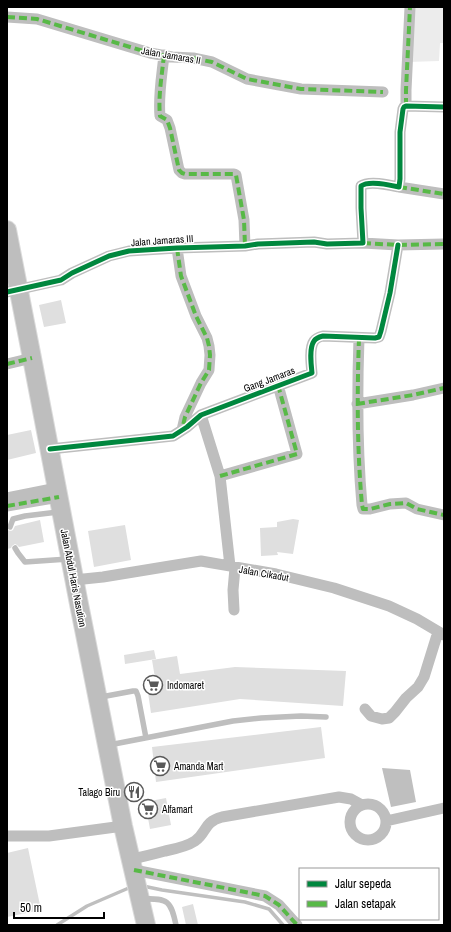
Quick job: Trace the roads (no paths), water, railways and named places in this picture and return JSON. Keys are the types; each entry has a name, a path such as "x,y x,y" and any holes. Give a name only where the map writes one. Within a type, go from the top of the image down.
{"highway":[{"name":"Jalan Abdul Haris Nasution","path":"7,230 13,290 32,358 123,826 146,925"}],"street":[{"path":"400,187 400,132 403,109 406,106 410,7"},
{"name":"Jalan Jamaras II","path":"7,17 37,19 150,53 172,57 193,58 212,62 247,79 301,90 383,92"},
{"path":"164,56 159,94 160,116 167,120 170,128 179,170 185,174 236,175 244,220 245,246"},
{"path":"406,106 444,106"},
{"path":"444,194 388,184 366,183 361,186 363,243 398,245 444,244"},
{"name":"Jalan Jamaras III","path":"13,290 60,280 109,256 129,251 314,242 328,244 363,243"},
{"name":"Gang Jamaras","path":"50,449 173,436 201,415 312,373 312,345 317,338 323,336 359,338 379,337 390,293 398,245"},
{"path":"177,248 181,276 196,316 207,338 210,355 209,370 185,416 182,430"},
{"path":"359,338 357,404 359,473 363,509 370,509 390,504 406,503 417,509 444,515"},
{"path":"7,364 32,358"},
{"path":"220,476 297,454 278,385"},
{"path":"357,404 413,396 444,388"},
{"path":"201,415 220,476 232,567 234,610"},
{"path":"7,498 59,499"},
{"path":"7,506 59,499"},
{"name":"Jalan Cikadut","path":"74,580 201,562 276,574 328,586 389,606 417,619 441,634"},
{"path":"365,709 371,716 382,719 389,718 406,698 418,687 424,677 441,634"},
{"path":"133,869 195,841 207,825 214,819 339,797 351,799 362,805"},
{"path":"368,804 378,807 385,816 385,828 382,833 371,840 358,837 351,826 353,814 357,808 362,805 368,804"},
{"path":"386,821 444,808"},
{"path":"7,836 49,836 123,826"},
{"path":"133,869 265,896 279,905 297,925"}],"lane":[{"path":"10,527 13,519 25,516 59,499"},
{"path":"15,548 25,562 70,559"},
{"path":"98,698 136,691 146,738"},
{"path":"107,746 233,721 301,716 326,717"},
{"path":"140,897 162,899 167,902 173,912 176,925"}],"waterway":[{"path":"143,886 245,902 269,909 283,925"},
{"path":"57,925 87,906 131,887"}],"place":[{"name":"Indomaret","path":"153,685"},
{"name":"Amanda Mart","path":"160,766"},
{"name":"Talago Biru","path":"134,792"},
{"name":"Alfamart","path":"148,809"}]}
